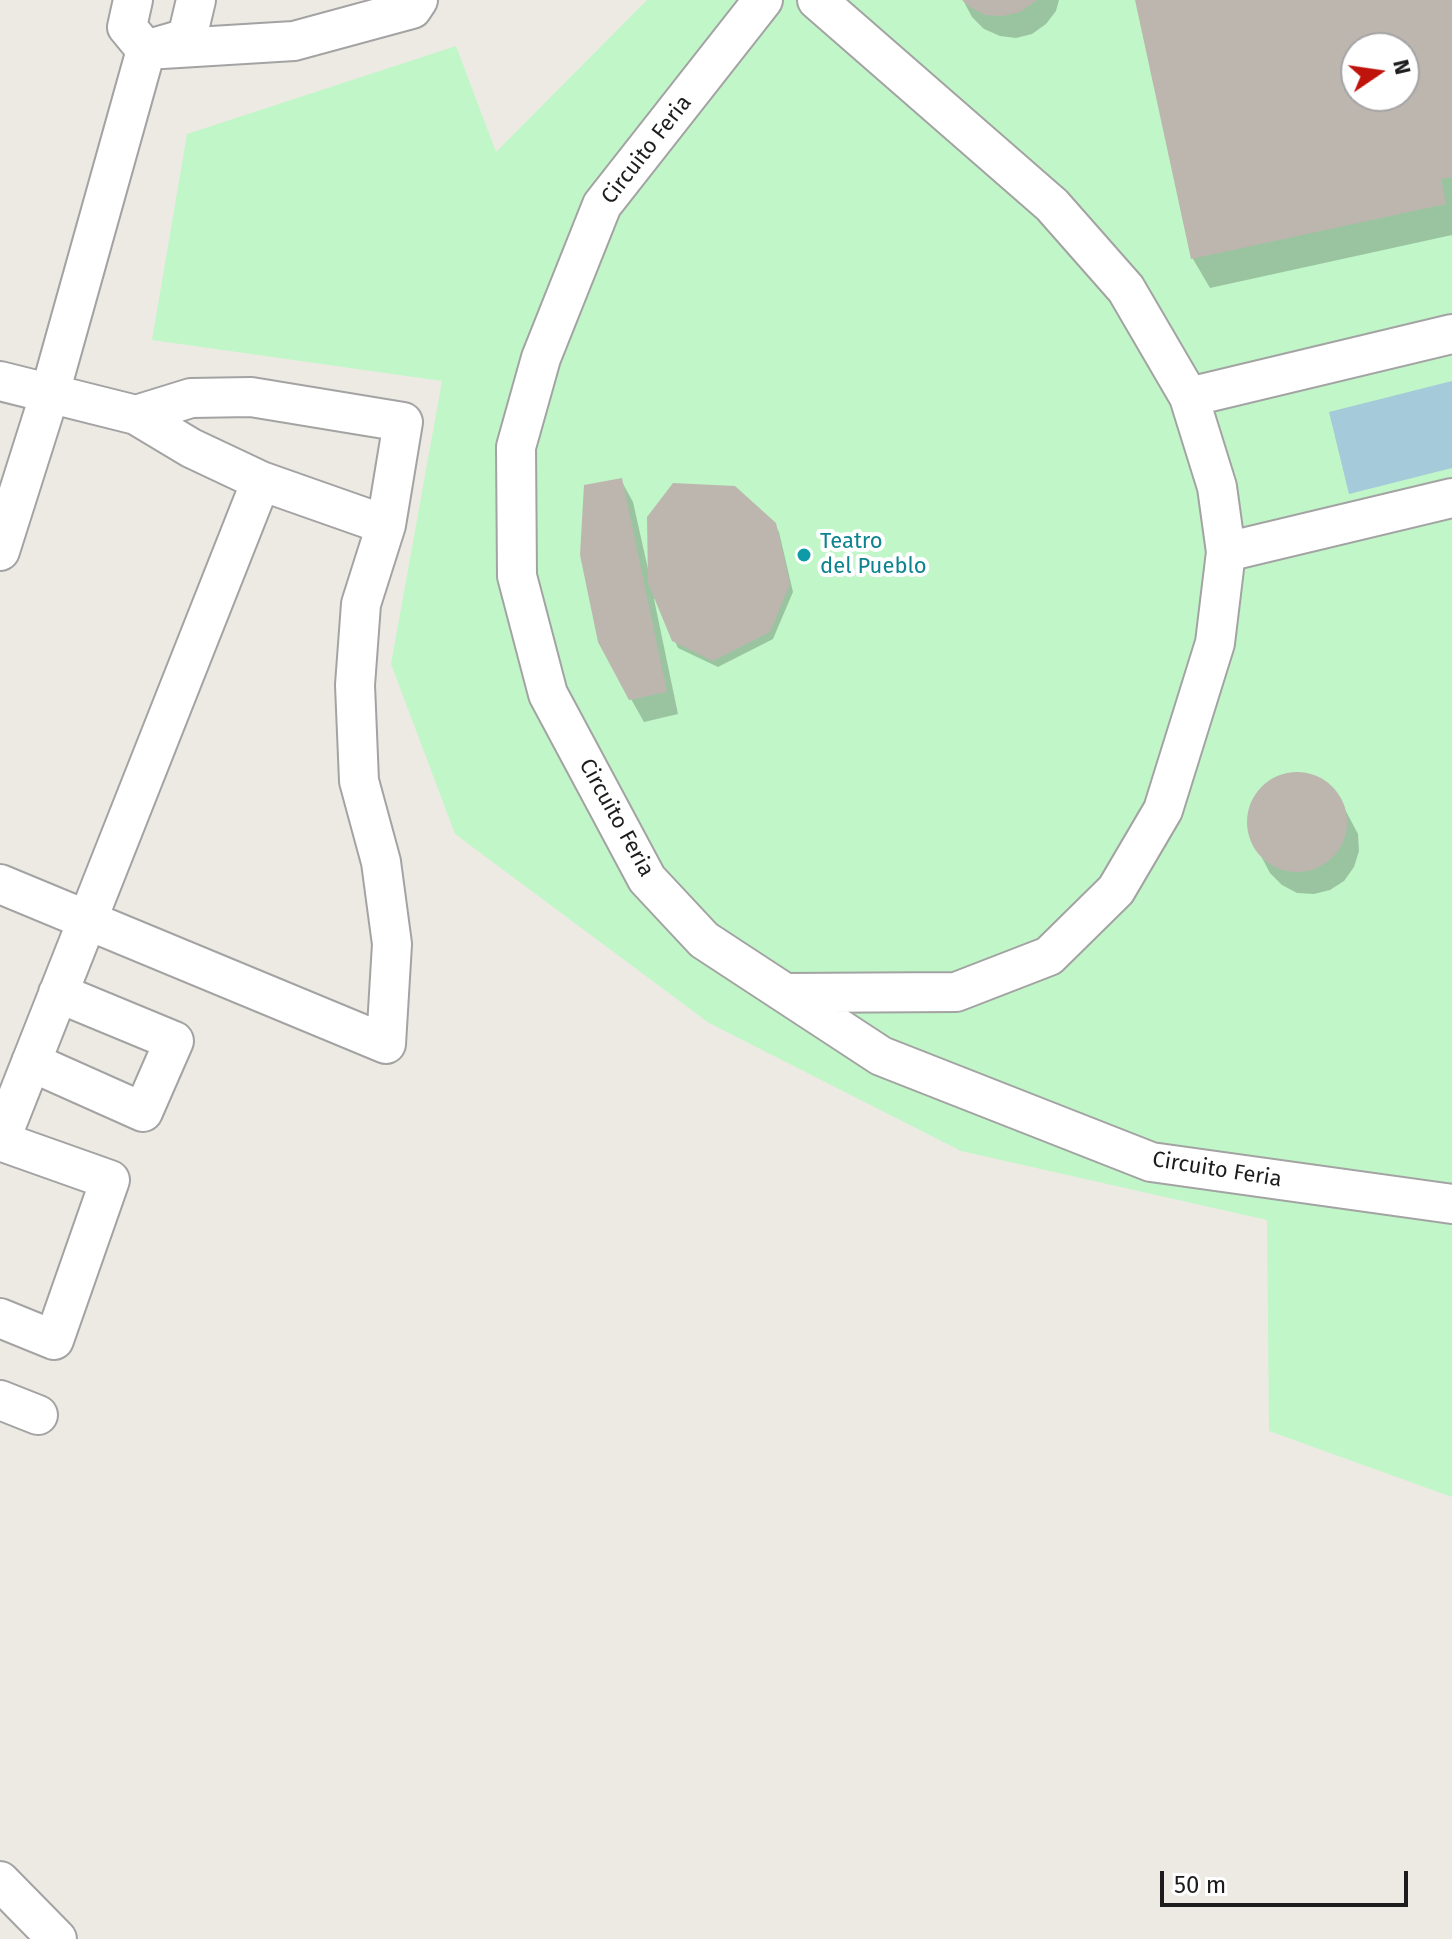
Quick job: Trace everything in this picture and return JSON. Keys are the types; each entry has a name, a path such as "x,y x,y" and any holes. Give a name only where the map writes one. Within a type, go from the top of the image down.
{"street":[{"path":"133,0 127,27 146,50"},
{"path":"146,50 187,38 196,0"},
{"path":"146,50 294,41 412,9 418,0"},
{"name":"Circuito Feria","path":"763,0 602,205 541,358 516,447 517,576 548,694 647,879 704,940 881,1056 1151,1162 1452,1204"},
{"path":"786,993 956,992 1049,956 1116,890 1163,810 1215,643 1226,552 1217,487 1189,397 1126,289 1052,205 817,0"},
{"path":"0,551 50,393 146,50"},
{"path":"1189,397 1452,334"},
{"path":"0,381 136,415 191,448 261,481 386,525"},
{"path":"0,884 386,1044 392,944 381,862 359,781 355,685 361,604 386,525 403,422 251,397 191,398 136,415"},
{"path":"0,1318 54,1340 110,1180 0,1141 261,481"},
{"path":"1226,552 1452,498"},
{"path":"31,1062 143,1112 174,1041 58,993"},
{"path":"0,1400 38,1415"},
{"path":"0,1881 57,1939"}],"green space":[{"path":"647,0 1452,0 1452,1497 1269,1431 1267,1220 961,1151 709,1023 455,834 391,664 442,381 152,340 187,134 456,46 496,152"}],"water":[{"path":"1452,381 1452,468 1349,494 1329,412"}],"building":[{"path":"962,0 1037,0 1020,12 1003,16 985,15"},
{"path":"1135,0 1452,0 1452,177 1441,179 1446,204 1191,259"},
{"path":"622,478 667,692 629,700 598,642 580,555 584,485"},
{"path":"673,483 735,486 776,523 790,584 770,632 713,661 672,641 648,583 647,517"},
{"path":"1297,772 1316,775 1333,786 1344,803 1347,822 1344,841 1333,858 1316,869 1297,872 1278,869 1261,858 1250,841 1247,822 1250,803 1261,786 1278,775"}],"place":[{"name":"Teatro del Pueblo","path":"804,555"}]}
